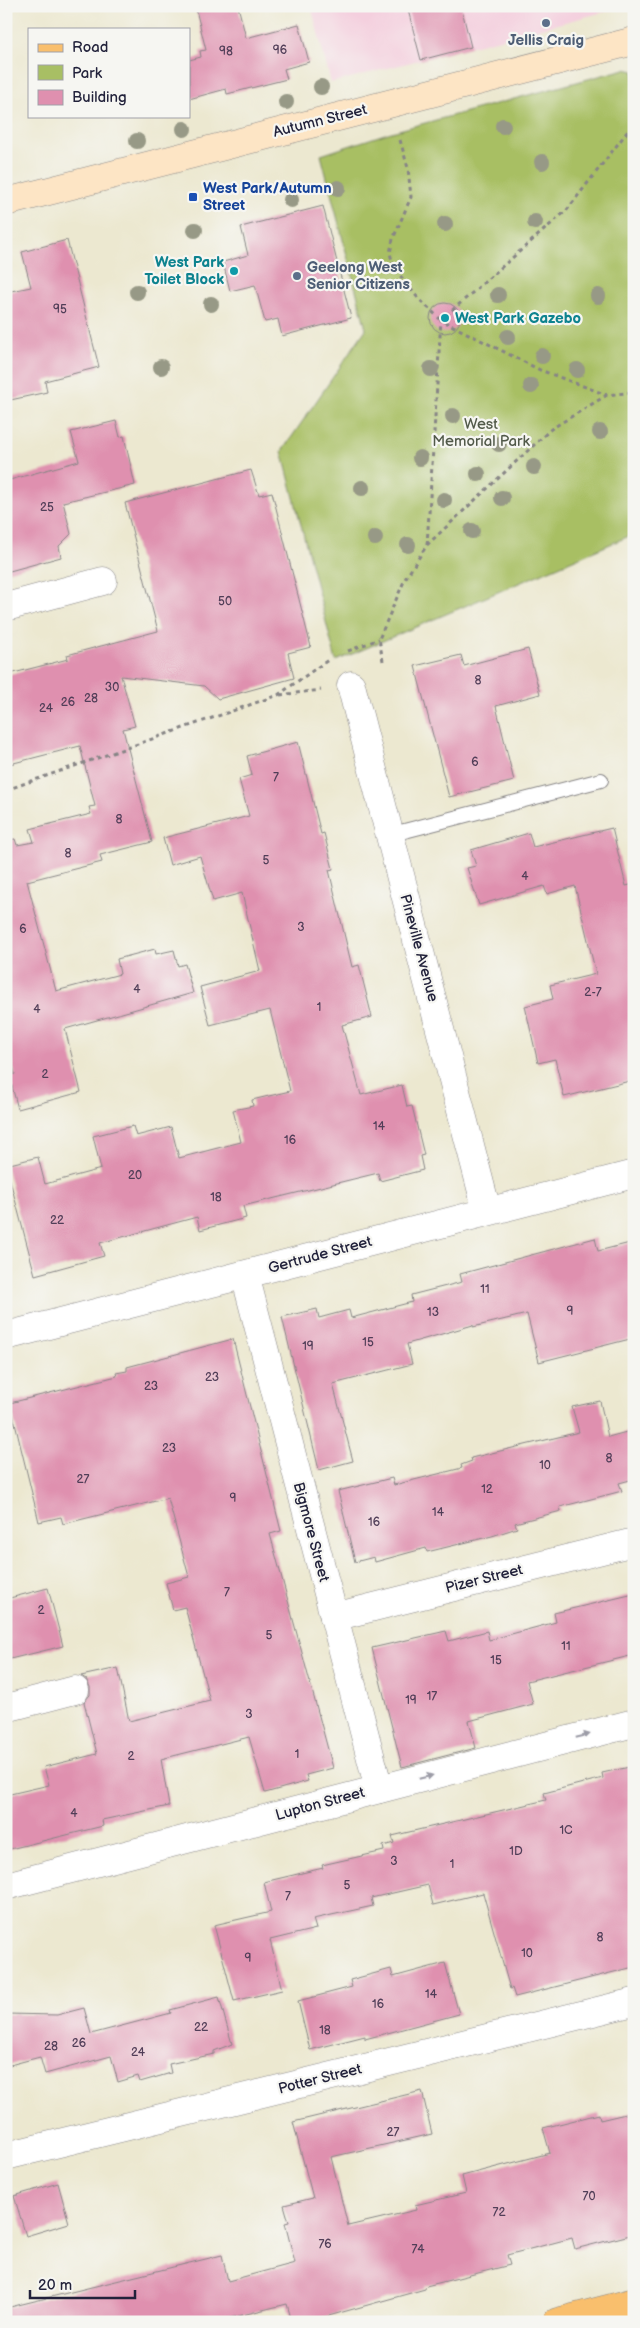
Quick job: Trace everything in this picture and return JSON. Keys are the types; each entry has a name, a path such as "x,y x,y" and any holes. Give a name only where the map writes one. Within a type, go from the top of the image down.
{"main road":[{"path":"557,2322 634,2302"}],"street":[{"name":"Autumn Street","path":"6,202 634,41"},
{"path":"6,607 103,582"},
{"name":"Pineville Avenue","path":"351,685 388,835 488,1211"},
{"name":"Gertrude Street","path":"7,1331 245,1275 634,1174"},
{"name":"Bigmore Street","path":"245,1275 379,1789"},
{"name":"Pizer Street","path":"334,1617 634,1542"},
{"path":"6,1708 75,1690"},
{"name":"Lupton Street","path":"6,1886 634,1723"},
{"name":"Potter Street","path":"6,2156 634,2002"}],"lane":[{"path":"388,835 600,780"}],"path":[{"path":"427,544 441,320 567,210 634,123"},
{"path":"400,140 408,168 411,197 393,238 390,252 394,268 418,298 441,320 540,370 607,395"},
{"path":"383,660 379,639 405,580 427,544 551,429 607,395 634,392"},
{"path":"346,652 379,639"},
{"path":"278,695 330,659"},
{"path":"6,790 278,695 351,685"}],"shaded area":[{"path":"311,6 627,6 331,83"}],"green space":[{"name":"West Memorial Park","path":"625,69 634,71 634,534 336,661 282,451 366,329 321,155 388,133"}],"building":[{"path":"195,6 238,6 246,38 299,24 309,62 284,69 287,79 227,94 226,89 190,99 190,60 201,57 200,51 206,50"},
{"path":"407,6 461,6 471,47 421,60"},
{"name":"Geelong West Senior Citizens","path":"323,206 351,318 282,336 278,319 265,322 255,285 230,291 223,262 248,255 241,227"},
{"path":"67,240 99,367 45,381 47,392 6,401 6,292 31,287 22,252"},
{"name":"West Park Gazebo","path":"445,303 456,307 460,318 456,329 445,333 434,329 430,318 434,307"},
{"path":"116,421 120,437 124,436 135,485 63,502 71,534 59,546 61,557 6,572 6,481 79,461 71,432"},
{"path":"251,470 259,495 272,492 311,647 288,653 294,678 218,699 204,686 121,676 135,726 123,729 152,842 100,855 102,862 27,881 56,991 120,974 117,959 155,949 156,954 174,950 178,966 185,964 193,993 65,1029 81,1092 18,1109 9,1075 15,1074 6,1039 6,840 15,839 17,845 34,842 30,829 91,814 89,807 95,806 80,746 6,765 6,675 68,659 67,655 158,631 125,503"},
{"path":"528,649 540,694 496,706 514,781 449,797 415,666 461,655 464,666"},
{"path":"298,742 321,834 324,833 333,869 329,870 352,967 359,965 372,1017 342,1025 361,1095 402,1085 407,1107 412,1106 424,1155 420,1156 423,1170 380,1181 378,1173 243,1206 246,1218 200,1230 197,1217 100,1243 104,1256 35,1275 6,1165 38,1157 45,1184 101,1169 93,1136 133,1126 136,1136 171,1127 179,1158 241,1142 233,1110 253,1106 252,1100 290,1091 270,1010 210,1025 200,987 260,971 242,893 213,901 200,856 170,865 163,838 249,816 239,779 252,775 247,756"},
{"path":"612,828 626,886 634,884 634,1080 564,1097 555,1059 538,1063 525,1006 553,999 550,985 596,974 575,886 547,894 544,886 479,905 467,868 476,866 471,850 529,833 533,847"},
{"path":"595,1238 598,1251 634,1242 634,1338 539,1362 527,1314 473,1327 473,1325 407,1344 412,1364 333,1384 353,1461 319,1470 282,1317 317,1309 319,1318 349,1310 351,1318 412,1302 411,1295 462,1282 460,1274"},
{"path":"233,1339 281,1531 270,1534 333,1768 306,1775 308,1781 265,1793 249,1737 161,1759 169,1806 102,1820 103,1826 6,1850 6,1795 49,1785 44,1767 97,1754 84,1702 90,1695 90,1687 86,1679 81,1676 118,1668 129,1721 210,1701 185,1607 173,1610 166,1583 189,1577 168,1498 63,1524 61,1517 39,1522 10,1403 117,1376 116,1373 127,1371 127,1367"},
{"path":"600,1401 608,1437 634,1430 634,1479 619,1483 622,1491 560,1507 561,1511 515,1523 517,1528 492,1536 427,1552 426,1548 375,1562 374,1557 355,1562 338,1491 392,1478 394,1485 462,1468 461,1465 472,1461 471,1458 579,1432 572,1407"},
{"path":"48,1588 63,1646 6,1660 6,1599"},
{"path":"634,1594 634,1655 527,1681 533,1704 469,1721 476,1748 402,1767 372,1648 446,1631 449,1641 487,1631 489,1640 556,1622 554,1613"},
{"path":"634,1766 634,1967 515,1997 512,1988 510,1989 483,1893 433,1905 428,1885 371,1898 373,1906 313,1919 316,1929 270,1940 282,1990 234,2001 214,1925 271,1912 264,1882 323,1868 322,1865 384,1851 383,1846 394,1843 392,1836 546,1800 544,1793 603,1778 602,1773"},
{"path":"445,1963 459,2014 365,2039 365,2036 310,2050 298,2001 352,1987 350,1980 391,1969 393,1977"},
{"path":"219,1997 232,2044 214,2051 214,2054 169,2064 171,2073 140,2082 138,2076 118,2082 111,2056 45,2074 40,2057 6,2066 6,2014 57,2015 84,2008 91,2034 171,2013 170,2010"},
{"path":"422,2091 432,2134 331,2157 348,2226 416,2210 415,2205 466,2193 462,2176 550,2153 543,2128 599,2114 600,2120 634,2112 634,2234 575,2249 572,2238 507,2255 510,2265 426,2286 425,2289 307,2322 292,2322 287,2304 214,2322 6,2322 6,2308 222,2255 228,2281 295,2263 285,2223 289,2222 284,2205 313,2198 293,2122"},
{"path":"58,2183 69,2223 26,2236 14,2196"}],"place":[{"name":"Jellis Craig","path":"546,23"},
{"name":"West Park/Autumn Street","path":"193,197"},
{"name":"West Park Toilet Block","path":"234,271"},
{"name":"Geelong West Senior Citizens","path":"297,276"},
{"name":"West Park Gazebo","path":"445,318"}]}
